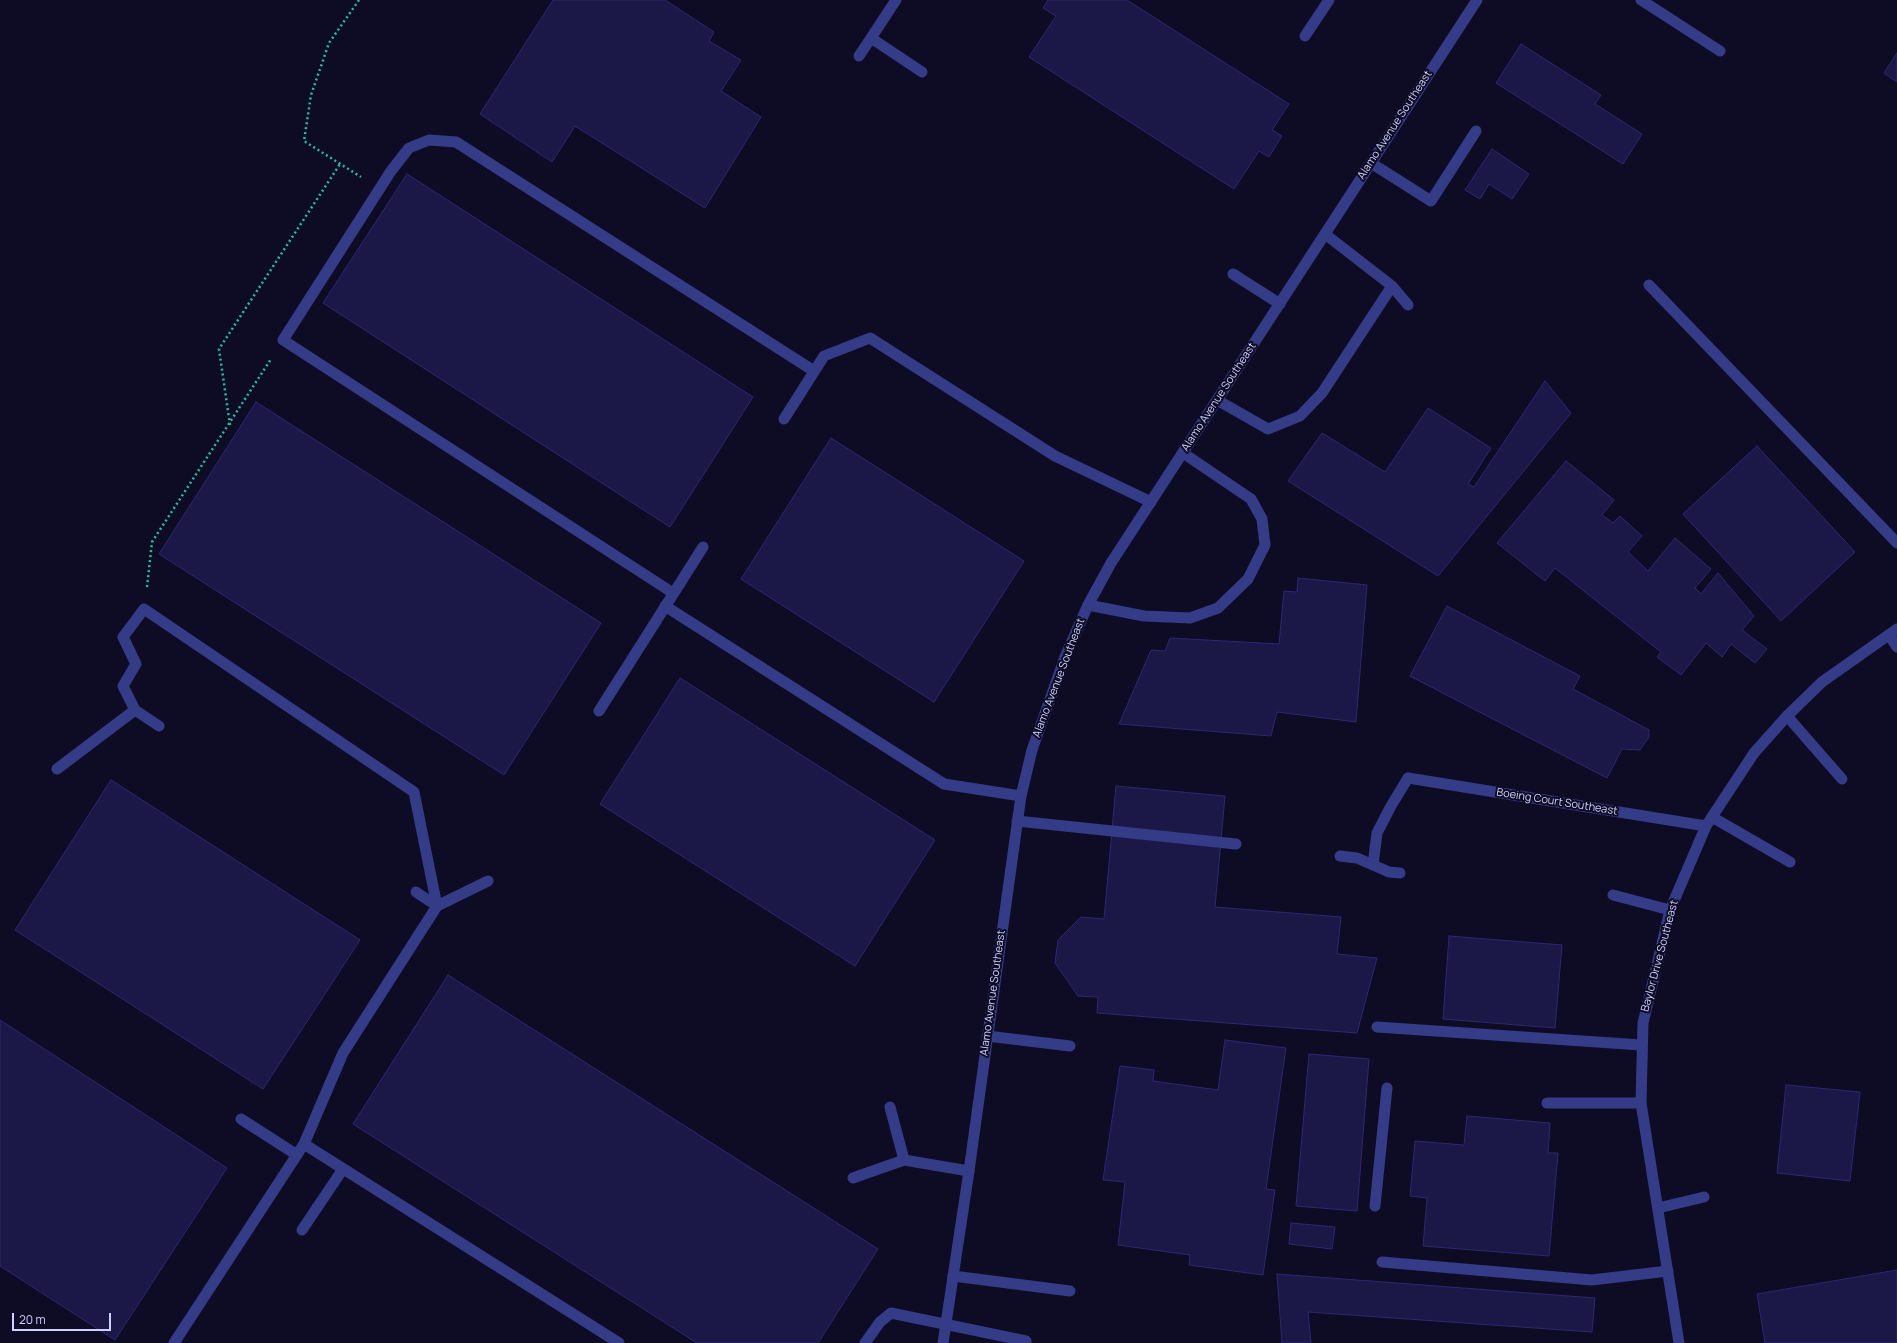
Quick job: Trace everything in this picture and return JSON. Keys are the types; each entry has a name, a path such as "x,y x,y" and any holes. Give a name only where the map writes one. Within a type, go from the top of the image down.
{"street":[{"path":"859,56 896,0"},
{"path":"1305,36 1329,0"},
{"name":"Alamo Avenue Southeast","path":"942,1343 969,1171 1021,796 1032,750 1065,657 1088,605 1111,563 1477,0"},
{"path":"1641,0 1720,52"},
{"path":"871,38 922,72"},
{"path":"1372,162 1430,201 1476,131"},
{"path":"673,593 283,340 380,188 409,148 429,140 456,142 814,371"},
{"path":"1325,234 1392,286 1408,305"},
{"path":"1234,274 1280,304"},
{"path":"1649,285 1897,543"},
{"path":"1217,400 1268,429 1300,416 1322,393 1392,286"},
{"path":"784,419 824,356 870,338 1055,456 1151,502"},
{"path":"1088,605 1144,616 1190,618 1218,608 1248,579 1265,545 1262,519 1251,499 1183,453"},
{"path":"599,711 703,547"},
{"path":"665,606 944,784 1021,796"},
{"path":"160,726 135,710 123,686 136,664 123,637 144,609 414,792 437,906"},
{"path":"1893,632 1897,647"},
{"name":"Baylor Drive Southeast","path":"1679,1343 1641,1103 1641,1045 1643,1023 1670,910 1709,822 1754,753 1822,682 1893,632"},
{"path":"57,769 135,710"},
{"path":"1788,716 1842,779"},
{"name":"Boeing Court Southeast","path":"1373,865 1377,833 1390,806 1408,778 1709,822"},
{"path":"1017,821 1236,844"},
{"path":"1709,822 1790,862"},
{"path":"1340,856 1357,858 1389,872 1400,873"},
{"path":"174,1343 304,1144 343,1053 437,906 488,881"},
{"path":"416,892 437,906"},
{"path":"1613,895 1670,910"},
{"path":"1377,1027 1641,1045"},
{"path":"987,1036 1070,1046"},
{"path":"1375,1206 1387,1088"},
{"path":"1546,1103 1641,1103"},
{"path":"890,1107 904,1160"},
{"path":"241,1119 297,1155"},
{"path":"304,1144 619,1343"},
{"path":"853,1178 904,1160 969,1171"},
{"path":"302,1230 343,1169"},
{"path":"1658,1208 1704,1197"},
{"path":"1382,1262 1592,1280 1668,1271"},
{"path":"953,1276 1070,1291"},
{"path":"866,1343 880,1322 891,1313 1026,1341"}],"path":[{"path":"359,0 329,43 311,95 304,140 380,188"},
{"path":"230,425 219,349 340,164"},
{"path":"144,609 152,542 230,425 283,340"}],"building":[{"path":"553,0 665,0 714,32 709,41 741,60 721,91 761,117 705,208 575,126 552,162 480,114"},
{"path":"1048,0 1127,0 1289,104 1272,130 1282,136 1269,157 1259,151 1234,189 1029,57 1056,16 1043,8"},
{"path":"1521,44 1601,95 1595,104 1642,134 1623,164 1496,83"},
{"path":"1897,53 1897,82 1884,73"},
{"path":"1492,149 1529,174 1512,199 1489,184 1480,199 1465,190"},
{"path":"407,174 753,397 670,527 323,303"},
{"path":"1545,381 1571,413 1438,576 1288,481 1322,433 1385,472 1428,408 1491,448 1468,484 1474,487"},
{"path":"256,402 601,623 504,775 159,554"},
{"path":"831,438 1024,561 934,702 741,579"},
{"path":"1757,446 1855,552 1781,621 1683,514"},
{"path":"1566,461 1614,500 1602,515 1613,523 1620,516 1642,536 1628,552 1648,571 1675,538 1711,569 1695,588 1701,594 1718,573 1754,616 1742,630 1767,649 1755,663 1731,644 1722,657 1706,643 1681,675 1657,657 1661,652 1555,568 1545,581 1497,543"},
{"path":"1298,578 1367,585 1356,722 1277,712 1271,736 1119,724 1151,650 1165,651 1170,638 1279,644 1284,591 1297,592"},
{"path":"1447,606 1580,676 1573,689 1649,730 1649,737 1640,750 1622,749 1607,778 1410,676"},
{"path":"680,678 935,840 855,966 600,804"},
{"path":"111,780 360,940 263,1089 15,930"},
{"path":"1116,786 1225,796 1215,907 1341,917 1337,954 1377,958 1357,1033 1097,1013 1098,997 1078,996 1055,963 1058,940 1081,917 1104,919"},
{"path":"1449,936 1562,945 1555,1028 1443,1019"},
{"path":"448,975 878,1249 818,1343 697,1343 353,1124"},
{"path":"0,1020 227,1168 115,1340 0,1266"},
{"path":"1225,1040 1286,1048 1266,1189 1275,1190 1263,1275 1189,1265 1190,1255 1118,1245 1125,1182 1103,1180 1120,1066 1154,1070 1153,1081 1218,1090"},
{"path":"1309,1054 1369,1059 1357,1211 1296,1206"},
{"path":"1786,1085 1860,1092 1850,1181 1777,1173"},
{"path":"1467,1116 1550,1123 1548,1153 1558,1153 1549,1256 1423,1246 1427,1198 1410,1196 1415,1141 1464,1145"},
{"path":"1291,1223 1335,1227 1332,1249 1289,1244"},
{"path":"1897,1270 1897,1343 1765,1343 1757,1294"},
{"path":"1277,1274 1595,1298 1592,1332 1308,1312 1311,1343 1282,1343"}]}
